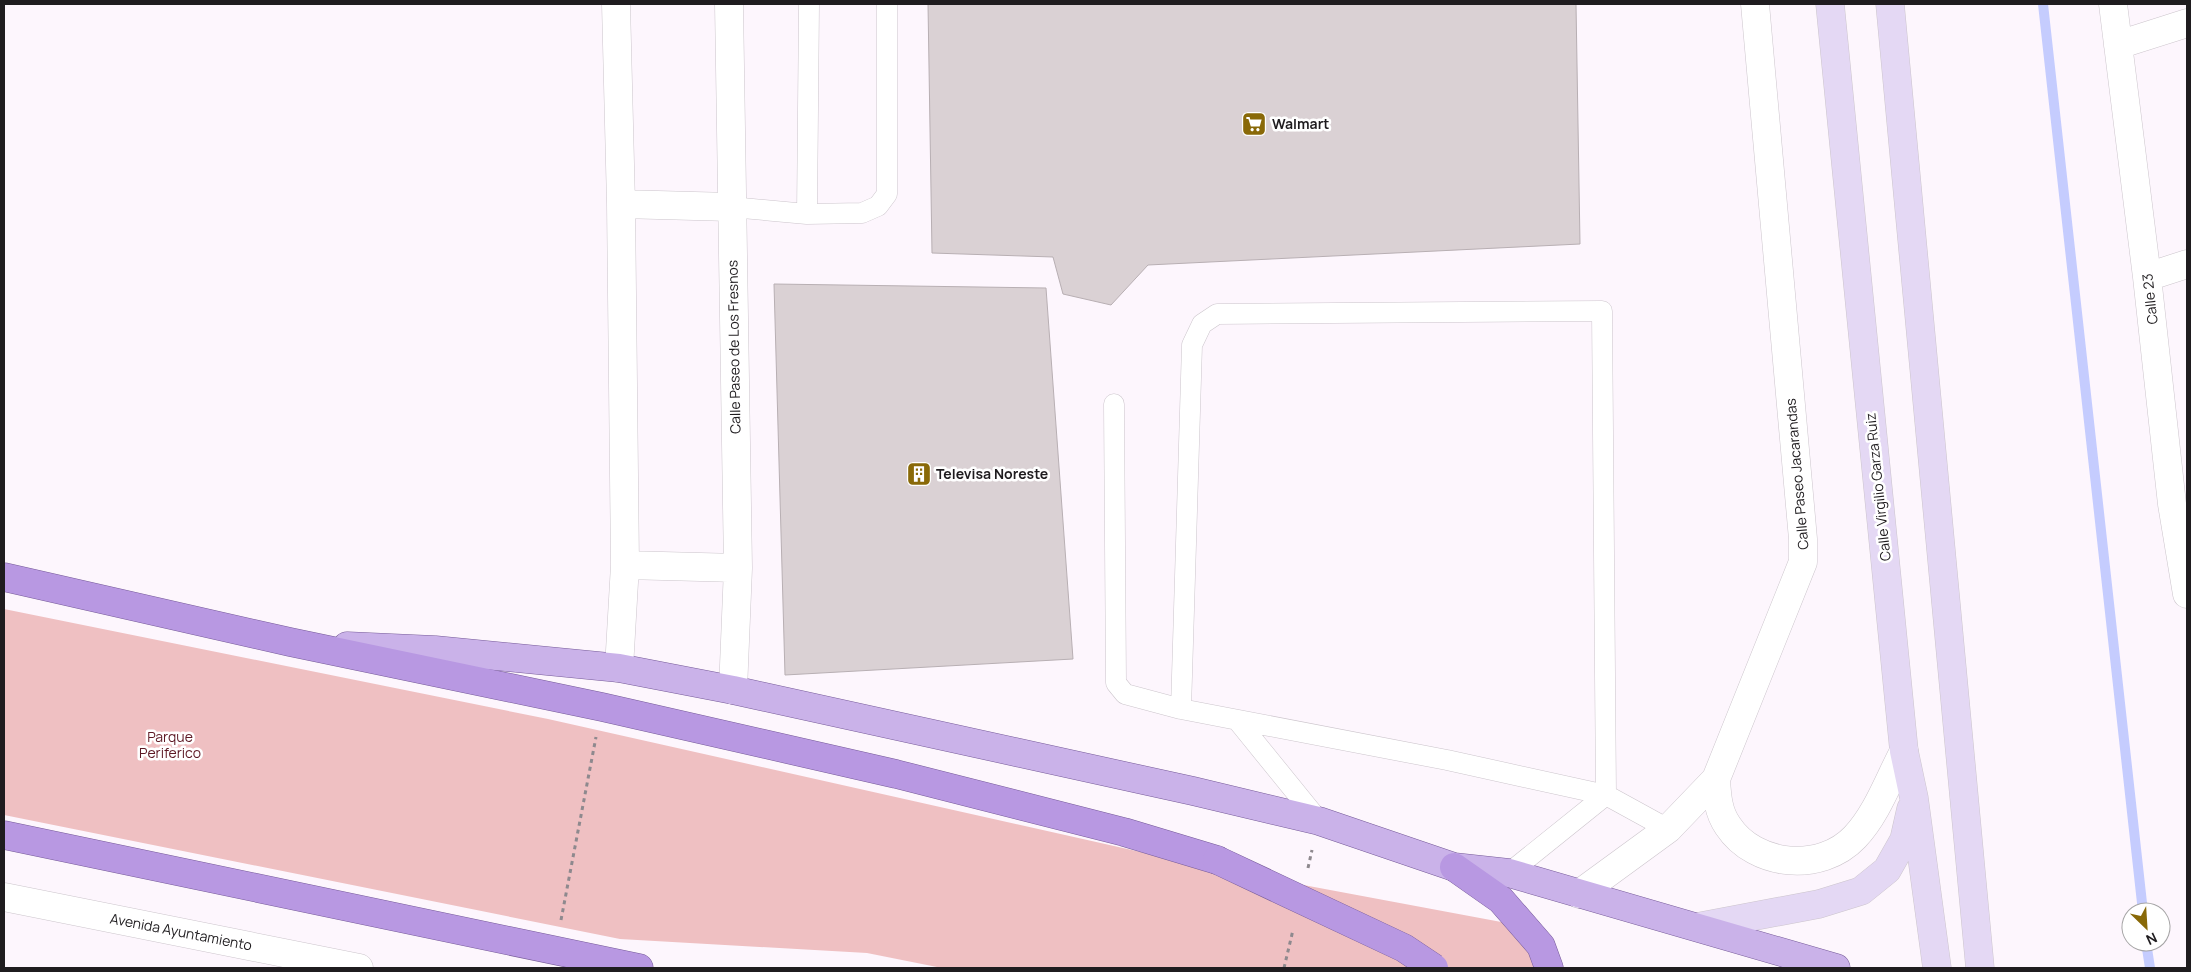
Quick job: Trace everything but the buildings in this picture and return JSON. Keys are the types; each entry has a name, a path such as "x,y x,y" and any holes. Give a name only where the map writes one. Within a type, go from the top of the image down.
{"highway":[{"path":"4,577 290,642 602,707 896,774 1124,832 1217,860 1404,948 1434,968"},
{"path":"4,835 639,968"},
{"path":"1454,867 1501,900 1541,946 1549,968"}],"main road":[{"name":"Calle Virgilio Garza Ruiz","path":"1830,4 1904,751 1914,798 1937,968"},
{"path":"1890,4 1980,968"},
{"path":"290,642 435,650 619,668 733,690 1193,791 1319,821 1454,867 1509,873 1836,968"},
{"path":"1697,927 1820,904 1861,891 1887,870 1904,840 1914,798"}],"street":[{"path":"616,4 621,204 625,565 619,668"},
{"name":"Calle Paseo de Los Fresnos","path":"729,4 738,568 733,690"},
{"name":"Calle Paseo Jacarandas","path":"1579,894 1668,829 1716,779 1803,562 1803,539 1755,4"},
{"name":"Calle 23","path":"2113,4 2147,277 2179,501 2187,594"},
{"path":"2118,45 2187,23"},
{"path":"621,204 731,207"},
{"path":"2147,277 2187,264"},
{"path":"625,565 738,568"},
{"path":"1716,779 1718,806 1728,827 1748,847 1774,859 1803,861 1831,854 1854,838 1871,815 1904,751"},
{"name":"Avenida Ayuntamiento","path":"4,897 359,968"}],"lane":[{"path":"807,214 809,4"},
{"path":"731,207 807,214 862,213 878,206 887,194 887,4"},
{"path":"1181,709 1192,345 1202,324 1217,314 1602,311 1606,795"},
{"path":"1114,404 1116,683 1125,694 1181,709 1446,760 1606,795 1668,829"},
{"path":"1238,720 1319,821"},
{"path":"1509,873 1606,795"}],"path":[{"path":"555,950 602,707"}],"green space":[{"name":"Parque Periferico","path":"4,609 548,719 1212,868 1512,924 1543,968 942,968 867,953 620,939 4,815"}],"waterway":[{"path":"2043,4 2142,902"},
{"path":"2148,952 2150,968"}],"place":[{"name":"Walmart","path":"1254,124"},
{"name":"Televisa Noreste","path":"919,474"}]}
